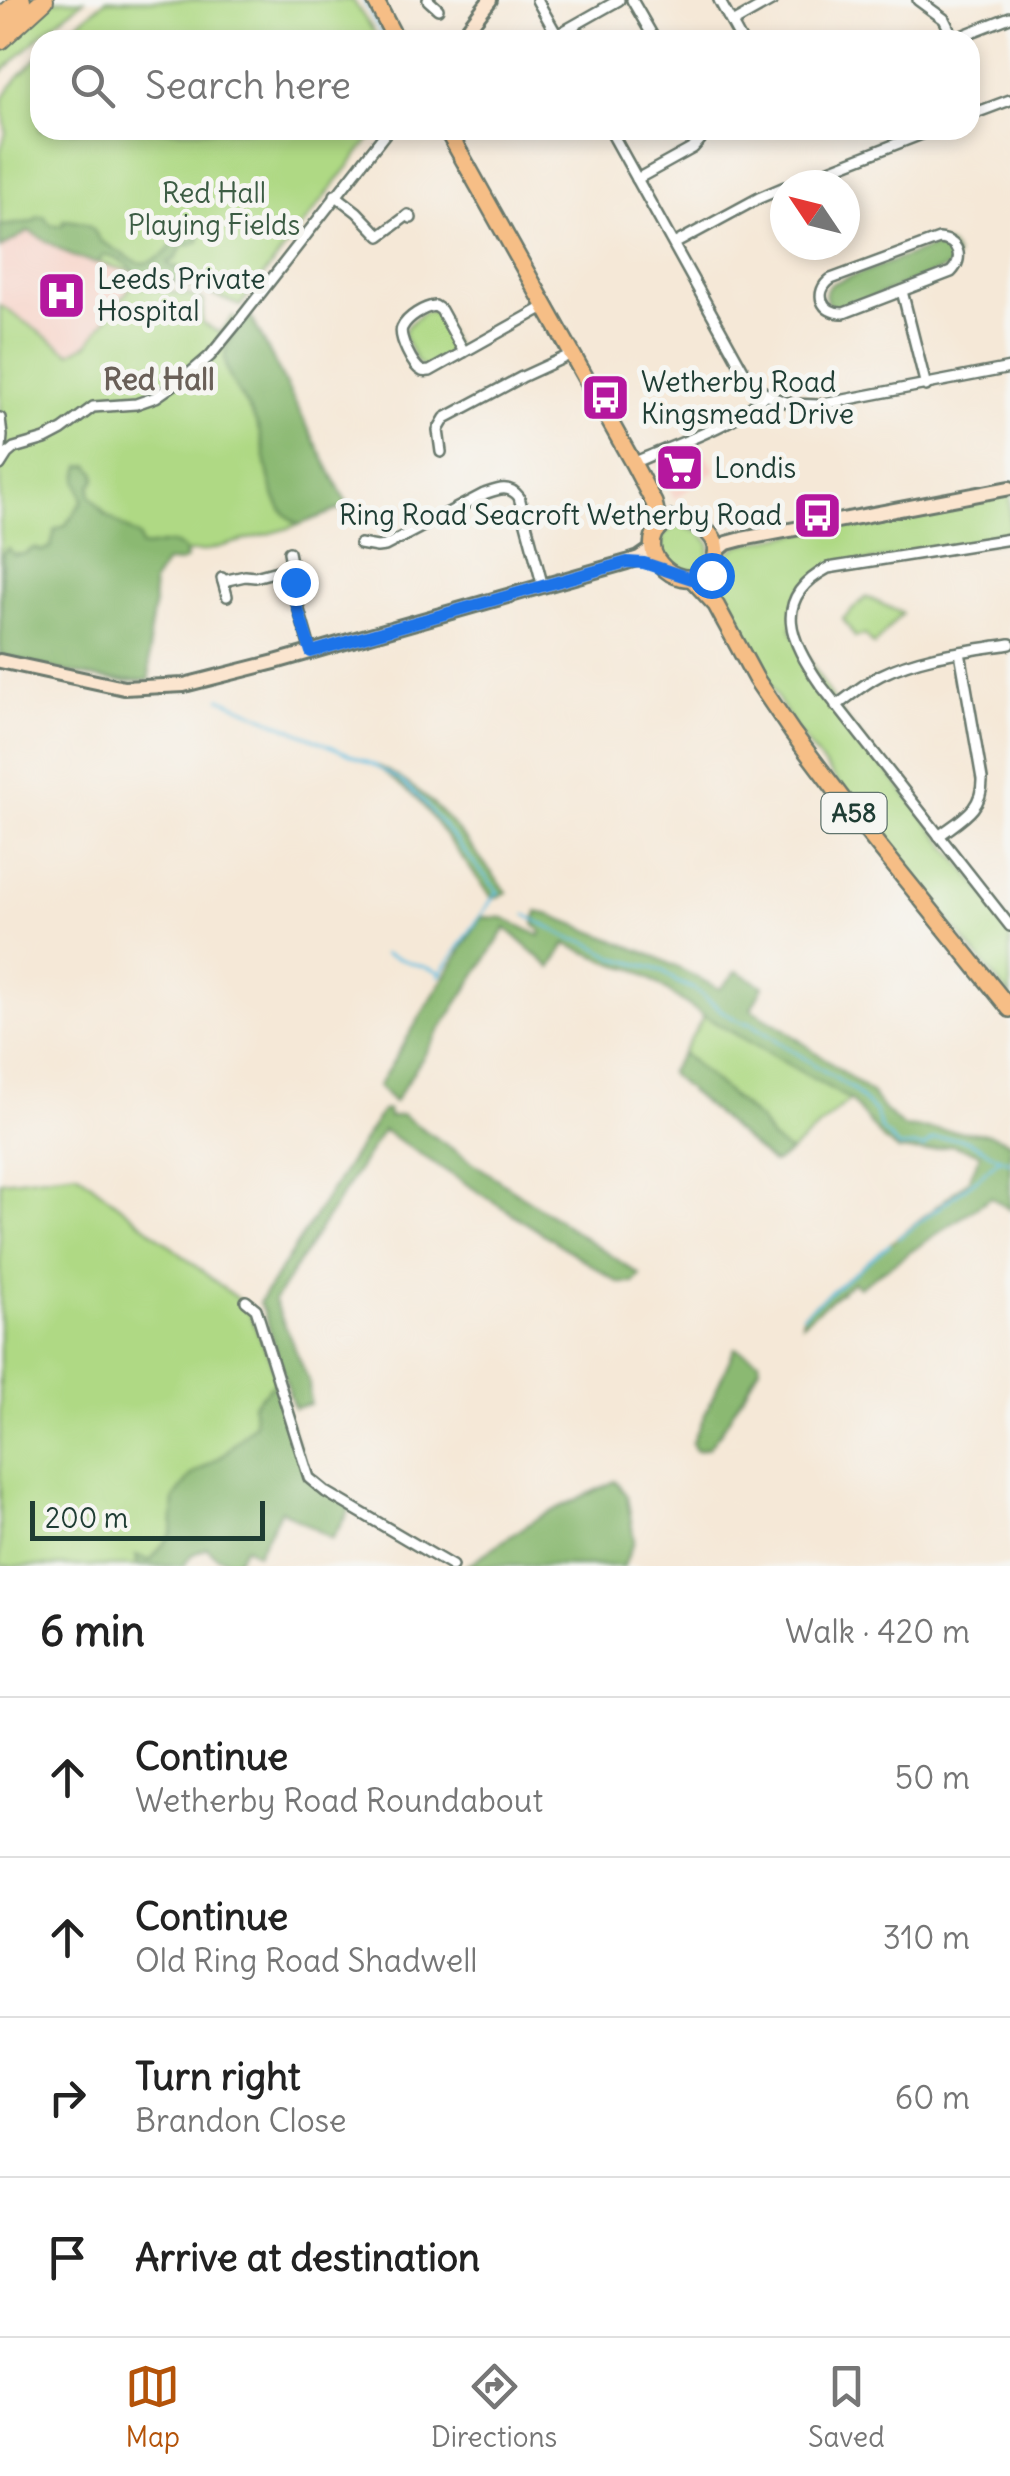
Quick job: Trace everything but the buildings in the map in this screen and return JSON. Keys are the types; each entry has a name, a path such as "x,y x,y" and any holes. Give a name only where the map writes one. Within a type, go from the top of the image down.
{"highway":[{"path":"0,19 22,0"},
{"path":"0,40 44,0"}],"main road":[{"path":"375,0 391,30"},
{"path":"467,30 490,0"},
{"path":"0,661 124,688 205,681 627,562 652,549 660,526 654,504 452,140"},
{"path":"692,579 727,543 1010,488"},
{"path":"654,504 710,533 742,539"},
{"path":"660,526 677,519"},
{"name":"A58","path":"710,533 714,539 710,582 716,605 756,679 865,829 1010,1010"},
{"path":"652,549 657,562 666,570"},
{"path":"627,562 666,570"},
{"name":"A58","path":"666,570 692,579 716,605"}],"street":[{"path":"428,0 438,9"},
{"path":"537,0 554,30"},
{"path":"570,30 619,0"},
{"path":"632,0 649,30"},
{"path":"719,0 735,30"},
{"path":"732,24 773,0"},
{"path":"918,0 944,19 948,30"},
{"path":"976,30 1010,17"},
{"path":"980,111 1010,100"},
{"path":"0,462 14,448 45,439 93,407 146,401 189,374 237,323 380,140"},
{"path":"616,140 744,370 765,394 784,402 818,405 1010,368"},
{"path":"638,179 693,148 700,140"},
{"path":"829,170 906,140"},
{"path":"674,244 770,193"},
{"path":"335,195 357,212 375,240 408,215 410,218"},
{"path":"939,240 955,245 959,256 956,268 902,291 838,314 826,309 820,299 822,287 831,278 939,240"},
{"path":"902,291 926,386"},
{"path":"464,352 435,306 424,308 405,322 401,330 415,365 430,372 546,306"},
{"path":"441,452 438,430 445,418 572,354"},
{"path":"633,462 738,416 765,394"},
{"path":"0,418 0,462"},
{"path":"360,544 385,546 484,494 510,489 519,497 543,586"},
{"path":"1010,539 828,568 812,577 802,589 795,601 791,629 801,655 836,706 1010,926"},
{"path":"289,552 296,603 311,652"},
{"path":"227,596 222,578 255,577 292,567"},
{"path":"836,706 891,670 920,660 1010,644"},
{"path":"939,836 970,812 982,792 960,652"},
{"path":"246,1301 256,1308 309,1478 326,1492 452,1566"}],"shaded area":[{"name":"Leeds Private Hospital","path":"29,230 72,256 137,273 87,344 70,353 0,305 0,248"},
{"path":"698,441 715,470 675,499 654,462"}],"green space":[{"path":"50,0 84,0 46,30 30,30 30,45 0,74 0,45"},
{"path":"106,0 353,0 372,30 69,30"},
{"name":"Red Hall Playing Fields","path":"30,65 30,140 369,140 240,306 196,288 72,256 29,231 0,248 0,152 6,132 2,100"},
{"path":"45,217 55,226 63,225 63,220 86,224 102,242 143,263 163,255 193,219 202,227 199,241 183,245 168,263 183,274 180,283 155,277 138,281 134,271 121,261 104,255 97,263 72,256 29,231 0,248 0,226 32,222"},
{"path":"943,243 951,246 956,257 950,267 843,309 828,304 826,291 833,283"},
{"path":"132,285 204,301 202,323 220,333 233,317 243,325 250,315 348,506 289,528 205,551 162,554 141,570 150,680 121,682 0,659 0,305 70,353 88,344"},
{"path":"425,311 439,315 457,351 429,367 417,362 404,336 407,326"},
{"path":"250,315 348,506 298,525 276,500 257,425 226,364 228,343"},
{"path":"89,465 96,479 90,495 106,515 139,537 141,546 173,543 184,549 186,559 180,563 166,562 153,582 150,680 93,677 0,654 2,554 8,548 14,555 51,547 55,530 65,526 83,500 77,480 81,466"},
{"path":"1010,492 1010,539 828,568 802,589 791,629 836,706 1010,926 1010,997 797,731 720,602 717,585 721,562 739,545"},
{"path":"683,526 701,533 710,543 708,564 689,572 664,560 661,547 665,532"},
{"path":"866,597 902,613 874,645 865,635 855,637 843,619"},
{"path":"377,766 433,805 507,892 493,899 418,799"},
{"path":"537,912 656,957 720,989 737,971 763,986 751,1009 871,1093 903,1127 990,1134 1010,1142 1010,1210 991,1197 859,1287 853,1282 802,1323 803,1314 968,1181 979,1153 951,1145 926,1152 898,1150 884,1140 850,1100 704,1016 637,970 566,944 551,968 506,928 394,1102 378,1086 481,917 504,918 540,936 541,931 534,924"},
{"path":"704,1016 850,1100 790,1152 771,1139 761,1122 682,1053"},
{"path":"682,1053 761,1122 771,1139 790,1152 772,1163 669,1073"},
{"path":"388,1110 389,1117 402,1115 640,1275 633,1283 619,1283 383,1130 274,1301 309,1381 310,1404 294,1408 259,1303 382,1111"},
{"path":"77,1172 245,1305 269,1356 290,1429 172,1566 0,1566 0,1181"},
{"path":"735,1348 759,1360 760,1367 720,1433 708,1448 696,1451 692,1443"},
{"path":"275,1382 309,1478 352,1506 332,1539 281,1510 257,1554 245,1547 235,1563 217,1557 207,1548 191,1555 184,1566 138,1566 136,1555 150,1561 172,1533 174,1498 192,1475 223,1455 255,1423 253,1404"},
{"path":"615,1481 627,1496 634,1540 624,1566 466,1566 539,1517"}],"waterway":[{"path":"363,0 380,30"},
{"path":"220,698 374,765 401,781 421,799 499,893"},
{"path":"439,976 497,892"},
{"path":"526,915 615,958 663,971 725,1013 751,1024 852,1089 875,1112 882,1130 899,1147 924,1148 932,1140 961,1139 1010,1162"},
{"path":"384,954 440,972"},
{"path":"898,1238 999,1159"},
{"path":"802,1315 890,1244"}],"place":[{"name":"Leeds Private Hospital","path":"62,295"},
{"name":"Wetherby Road Kingsmead Drive","path":"606,398"},
{"name":"Londis","path":"679,468"},
{"name":"Ring Road Seacroft Wetherby Road","path":"817,515"}],"district":[{"name":"Red Hall","path":"159,379"}],"route":[{"path":"295,582 296,603 311,652 627,562 644,563 692,579 712,566 711,575"}]}
